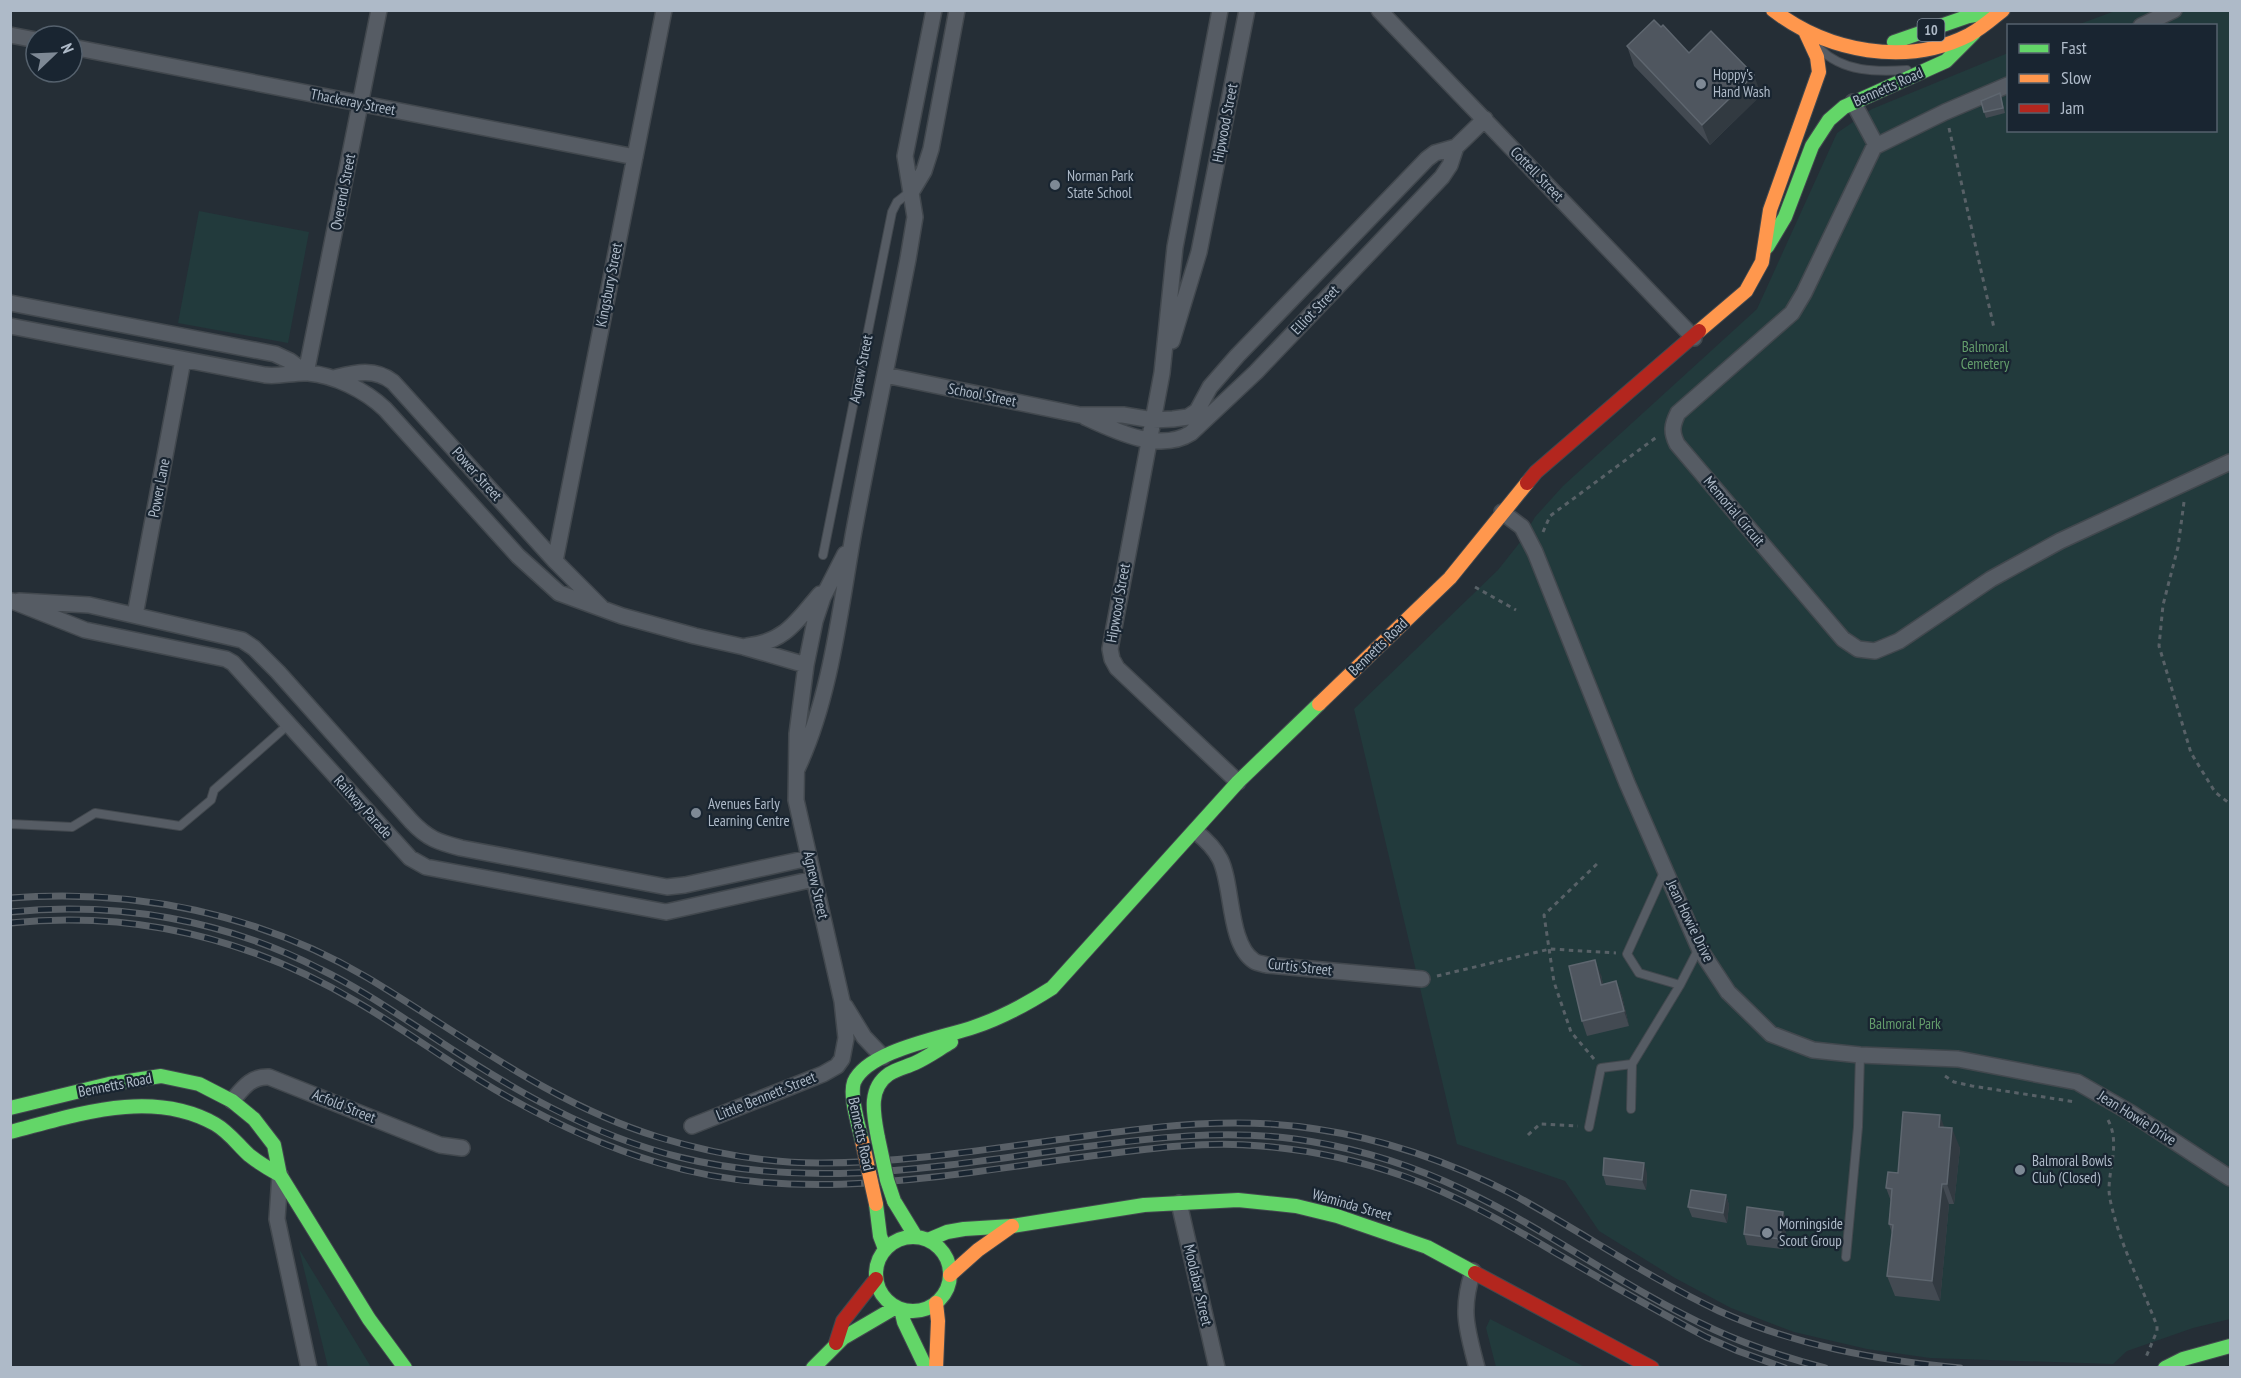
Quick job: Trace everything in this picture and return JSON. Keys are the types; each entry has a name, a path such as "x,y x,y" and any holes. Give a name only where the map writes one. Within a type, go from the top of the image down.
{"main road":[{"path":"1773,10 1817,38 1859,49 1894,52 1923,49 1944,45 1976,31"},
{"name":"10","path":"1976,31 2003,10"},
{"name":"10","path":"1859,49 1902,40 1969,16 2003,10"},
{"path":"1805,31 1817,57 1819,72"},
{"name":"Bennetts Road","path":"885,1249 880,1236 876,1204 854,1106 853,1084 857,1076 869,1064 883,1057 975,1027 1025,1005 1052,988 1239,782 1450,578 1478,546 1502,512 1543,466 1746,291 1754,280 1765,250 1785,217 1817,135 1834,114 1853,102 1953,56 1976,31"},
{"name":"Bennetts Road","path":"1765,250 1770,210 1819,72 1833,60 1859,49"},
{"name":"Bennetts Road","path":"922,1239 894,1201 887,1180 878,1138 873,1101 875,1092 883,1078 927,1056 975,1027"},
{"name":"Bennetts Road","path":"10,1108 109,1084 161,1076 200,1084 232,1101 255,1119 274,1145 280,1175 382,1338 405,1368"},
{"name":"Bennetts Road","path":"10,1132 114,1107 163,1106 184,1111 217,1125 253,1158 280,1175"},
{"name":"Waminda Street","path":"922,1239 947,1232 981,1227 1012,1226 1144,1205 1238,1200 1296,1206 1337,1216 1418,1244 1473,1271 1652,1368"},
{"name":"Waminda Street","path":"950,1275 978,1250 1012,1226"},
{"path":"922,1239 905,1238 894,1242 879,1258 876,1279 879,1290 886,1300 898,1308 913,1311 925,1309 936,1303 943,1295 950,1275"},
{"name":"10","path":"922,1239 944,1254 950,1275"},
{"path":"836,1343 843,1321 876,1279"},
{"path":"936,1303 938,1321 936,1368"},
{"path":"813,1368 836,1343 898,1308"},
{"path":"898,1308 926,1368"},
{"path":"2166,1367 2183,1359 2230,1346"}],"street":[{"name":"Overend Street","path":"306,373 379,10"},
{"name":"Kingsbury Street","path":"555,561 664,10"},
{"name":"Agnew Street","path":"797,769 810,740 820,708 915,220 905,156 934,10"},
{"name":"Agnew Street","path":"912,191 924,171 931,150 957,10"},
{"name":"Hipwood Street","path":"1220,10 1175,247 1162,373 1110,641 1111,656 1117,668 1239,782"},
{"name":"Hipwood Street","path":"1162,373 1199,252 1247,10"},
{"name":"Cottell Street","path":"1379,10 1694,338"},
{"path":"2145,24 2174,10"},
{"name":"Thackeray Street","path":"84,49 634,157"},
{"path":"1672,426 1678,413 1792,313 1804,293 1867,158 1876,145 2007,85"},
{"path":"1853,102 1876,145"},
{"name":"Elliot Street","path":"1149,439 1169,442 1183,438 1217,410 1442,177 1450,165 1456,147 1485,119"},
{"name":"Elliot Street","path":"1153,420 1186,417 1197,411 1210,387 1237,356 1427,159 1435,153 1456,147"},
{"name":"Power Street","path":"10,303 275,354 290,361 306,373"},
{"name":"Power Street","path":"10,326 265,375 306,373 334,378 372,398 385,408 518,556 550,586 569,598 606,611 806,665"},
{"name":"Power Lane","path":"135,615 183,360"},
{"name":"Power Street","path":"334,378 365,371 390,379 555,561 606,611"},
{"name":"School Street","path":"885,375 1080,415 1123,415 1153,420"},
{"name":"School Street","path":"1080,415 1118,432 1149,439"},
{"name":"Memorial Circuit","path":"1672,426 1673,437 1677,444 1843,639 1858,649 1875,651 1899,641 1991,579 2060,541 2230,462"},
{"name":"Jean Howie Drive","path":"1502,512 1522,527 1535,552 1627,783 1699,948 1728,992 1771,1034 1813,1050 1860,1055 1936,1057 2077,1082 2131,1113 2230,1178"},
{"name":"Agnew Street","path":"839,1064 846,1042 842,1001 796,800 799,715 806,665 818,610 854,535"},
{"name":"Power Street","path":"744,647 766,643 780,636 795,623 832,581"},
{"name":"Railway Parade","path":"11,601 76,603 235,637 254,648 411,821 426,836 435,841 461,848 667,887 810,858"},
{"name":"Railway Parade","path":"11,601 85,630 230,661 243,671 410,858 426,867 659,912 674,912 814,879"},
{"name":"Curtis Street","path":"1195,831 1209,843 1221,860 1239,937 1245,951 1254,961 1267,965 1422,980"},
{"path":"753,870 757,892"},
{"name":"Agnew Street","path":"842,1001 864,1037 883,1057"},
{"name":"Little Bennett Street","path":"692,1126 823,1074 839,1064"},
{"name":"Acfold Street","path":"232,1101 252,1080 269,1077 440,1145 462,1148"},
{"name":"Bennetts Road","path":"280,1175 277,1219 309,1368"},
{"name":"Moolabar Street","path":"1179,1203 1217,1368"},
{"path":"1473,1271 1465,1299 1465,1320 1477,1368"}],"lane":[{"path":"1805,31 1833,60 1853,67 1878,71 1912,70 1935,66"},
{"name":"Agnew Street","path":"823,555 892,212 897,202 912,191"},
{"path":"10,824 72,827 95,813 180,826 211,800 214,790 289,724"},
{"path":"1665,870 1627,954 1639,973 1680,985"},
{"path":"1631,1109 1632,1064 1680,985 1699,948"},
{"path":"1846,1257 1858,1126 1860,1055"},
{"path":"1589,1127 1600,1068 1632,1064"}],"path":[{"path":"1945,112 1994,328"},
{"path":"1535,552 1550,516 1672,426"},
{"path":"2186,483 2178,547 2163,605 2159,646 2191,753 2215,792 2230,804"},
{"path":"1475,587 1516,610"},
{"path":"1599,862 1544,915 1554,982 1571,1032 1600,1068"},
{"path":"1422,980 1550,950 1627,954"},
{"path":"1936,1057 1936,1066 1941,1073 1954,1082 2078,1102"},
{"path":"2104,1113 2110,1124 2114,1149 2109,1195 2116,1224 2157,1326 2146,1357"},
{"path":"1528,1135 1540,1124 1589,1127"}],"green space":[{"name":"Balmoral Park","path":"2115,11 2230,11 2230,1319 2193,1328 2127,1351 2113,1364 1930,1358 1867,1349 1794,1332 1731,1308 1675,1278 1599,1231 1565,1181 1457,1144 1354,709 1498,570 1521,541 1535,517 1563,486 1757,309 1837,133 1872,109 2007,53 2007,132 2217,132 2217,24 2080,24"},
{"path":"199,211 309,232 288,343 178,323"},
{"path":"299,1249 371,1367 328,1367"},
{"path":"1490,1319 1585,1367 1496,1367 1486,1328"}],"building":[{"name":"Hoppy's Hand Wash","path":"1654,20 1661,27 1663,25 1689,53 1711,31 1754,75 1702,125 1627,46"},
{"path":"2000,93 2003,108 1984,112 1981,101"},
{"path":"1595,960 1601,985 1616,981 1624,1011 1582,1021 1569,966"},
{"path":"1903,1112 1940,1115 1939,1127 1952,1128 1947,1184 1942,1184 1932,1281 1887,1276 1893,1225 1889,1224 1892,1189 1886,1188 1888,1172 1898,1173"},
{"path":"1604,1158 1644,1163 1642,1180 1603,1175"},
{"path":"1691,1190 1726,1195 1723,1213 1688,1207"},
{"path":"1747,1207 1783,1212 1780,1239 1744,1234"}],"railway":[{"path":"10,898 103,897 150,902 195,910 284,937 368,978 508,1066 581,1106 658,1137 739,1156 801,1163 886,1160 950,1154 1138,1129 1227,1123 1286,1125 1367,1139 1416,1153 1489,1182 1666,1284 1748,1323 1777,1334 1837,1350 1898,1361 1960,1368"},
{"path":"10,912 50,909 130,912 170,918 247,938 284,952 335,977 379,1002 523,1093 583,1123 646,1148 730,1167 831,1174 881,1172 1136,1141 1215,1135 1268,1136 1352,1150 1408,1167 1479,1197 1646,1294 1715,1330 1769,1351 1825,1368"},
{"path":"10,923 56,920 102,921 146,926 190,934 276,961 357,1002 477,1079 554,1122 637,1156 714,1176 768,1183 823,1185 879,1182 1140,1150 1200,1145 1279,1148 1315,1153 1368,1165 1403,1176 1462,1201 1706,1337 1785,1368"}],"traffic: fast":[{"path":"1894,42 1969,16 1998,11"},
{"path":"1767,247 1785,217 1812,146 1829,120 1844,107 1946,61 1974,33"},
{"path":"862,1141 853,1095 854,1082 862,1071 874,1061 890,1053 994,1019 1052,988 1238,782 1319,704"},
{"path":"878,1138 874,1103 877,1087 882,1080 892,1072 920,1061 951,1042"},
{"path":"10,1108 109,1084 161,1076 199,1084 232,1101 254,1119 274,1145 280,1175 369,1319 405,1368"},
{"path":"10,1132 113,1108 139,1106 165,1108 191,1113 215,1124 249,1155 280,1175"},
{"path":"878,1138 894,1201"},
{"path":"928,1240 947,1232 964,1229 1012,1226 1144,1205 1238,1200 1296,1206 1337,1216 1427,1247 1475,1273"},
{"path":"894,1201 916,1237"},
{"path":"876,1204 880,1236 885,1249"},
{"path":"913,1237 927,1240 939,1248 947,1260 950,1274 947,1288 939,1300 927,1308 913,1311 899,1308 887,1300 879,1288 876,1274 879,1260 887,1248 899,1240 913,1237"},
{"path":"813,1368 843,1338 896,1307"},
{"path":"901,1309 904,1322 926,1368"},
{"path":"2165,1368 2183,1359 2230,1346"}],"traffic: slow":[{"path":"1773,10 1818,36 1843,45 1894,52 1920,51 1945,45 1974,32 2003,10"},
{"path":"1699,331 1746,291 1762,262 1770,210 1819,72 1817,57 1805,31"},
{"path":"1319,704 1450,578 1527,483"},
{"path":"862,1141 876,1204"},
{"path":"950,1275 978,1250 1012,1226"},
{"path":"936,1303 938,1321 936,1368"}],"traffic: jam":[{"path":"1527,483 1536,472 1699,331"},
{"path":"1475,1273 1652,1368"},
{"path":"836,1343 843,1321 876,1279"}],"place":[{"name":"Hoppy's Hand Wash","path":"1701,84"},
{"name":"Norman Park State School","path":"1055,185"},
{"name":"Avenues Early Learning Centre","path":"696,813"},
{"name":"Balmoral Bowls Club (Closed)","path":"2020,1170"},
{"name":"Morningside Scout Group","path":"1767,1233"}],"park label":[{"name":"Balmoral Cemetery","path":"1985,356"}]}
